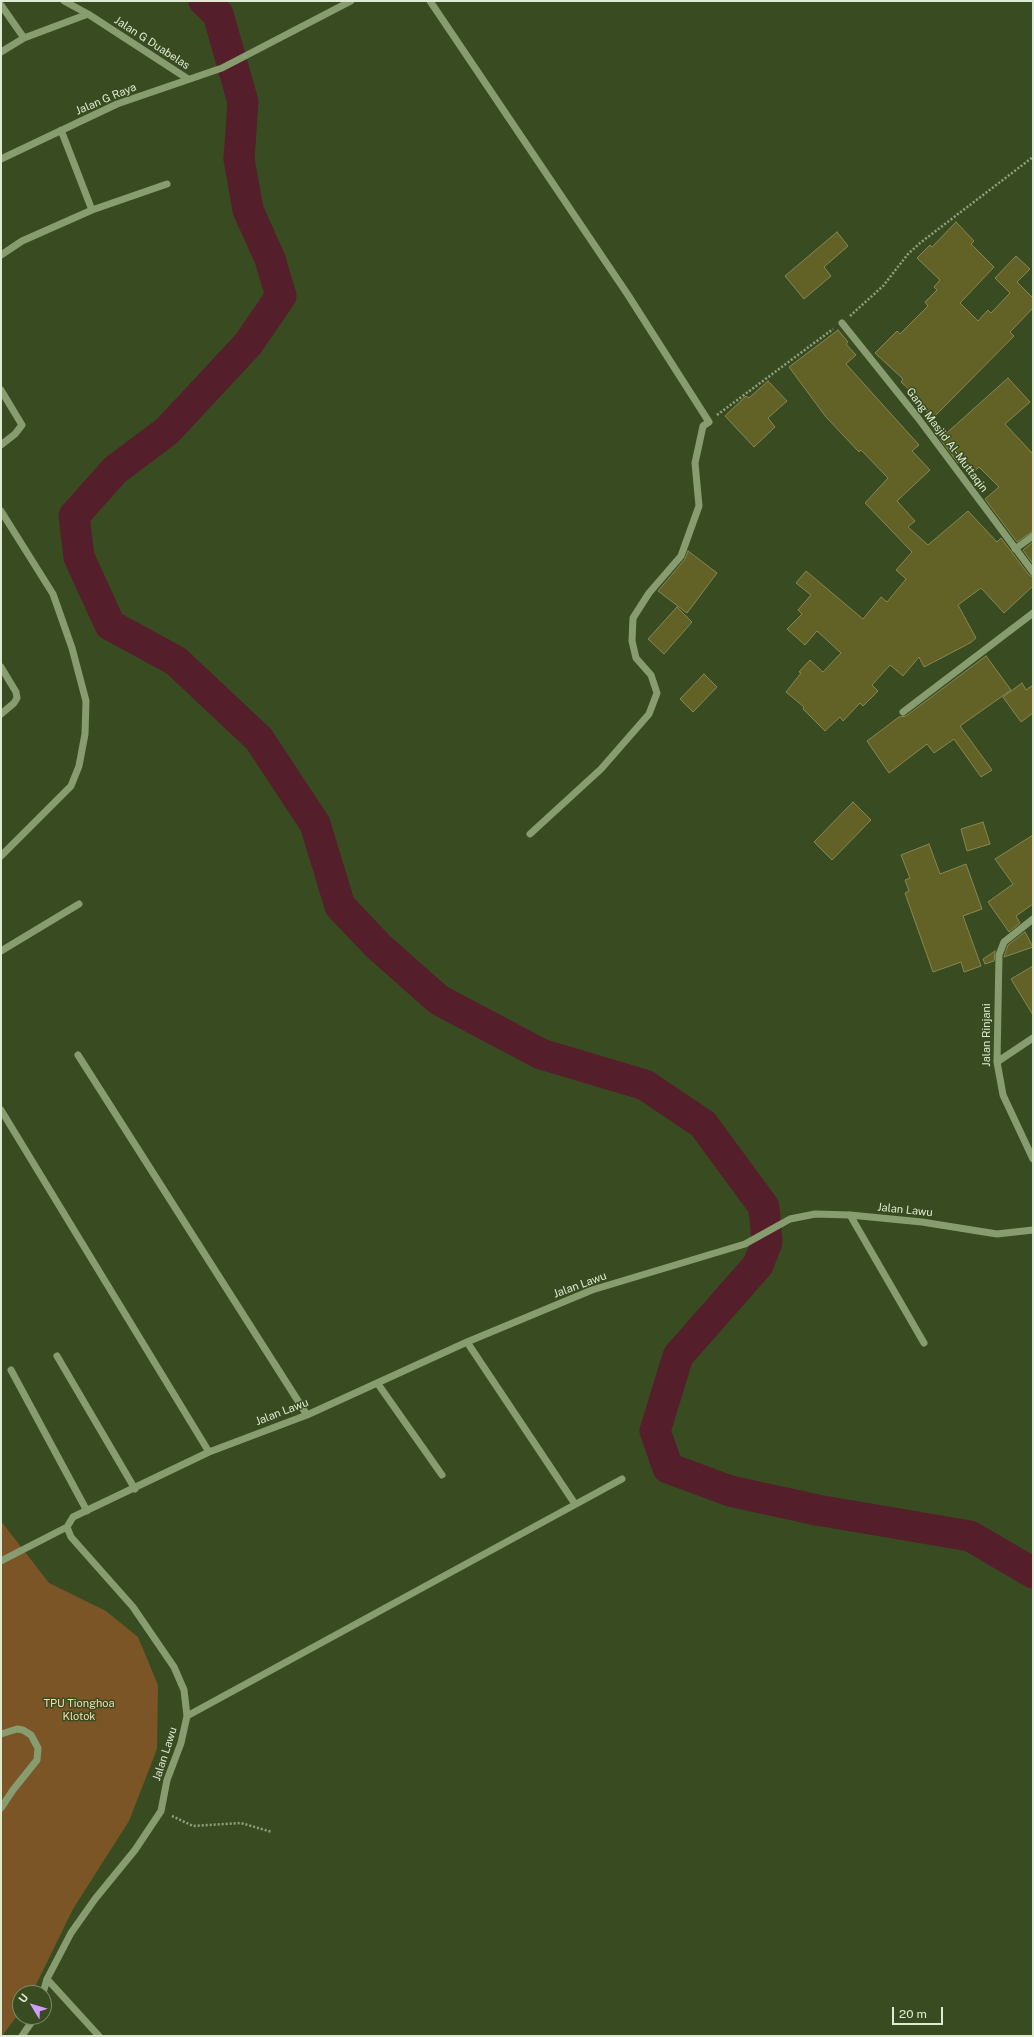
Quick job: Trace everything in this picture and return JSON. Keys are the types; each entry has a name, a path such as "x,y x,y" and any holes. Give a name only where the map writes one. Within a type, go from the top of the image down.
{"street":[{"name":"Jalan G Duabelas","path":"64,1 88,14 188,79"},
{"name":"Jalan G Raya","path":"1,159 117,104 222,68 351,1"},
{"path":"430,1 628,295 709,422 702,426 695,463 699,506 680,556 649,593 633,618 632,641 636,658 652,675 657,693 649,714 601,769 530,834"},
{"path":"1,5 24,38"},
{"path":"1,52 24,38 88,14"},
{"path":"61,130 92,210"},
{"path":"1,255 22,241 92,210 167,184"},
{"name":"Gang Masjid Al-Muttaqin","path":"842,323 918,418 1033,572"},
{"path":"1,390 22,425 15,434 1,445"},
{"path":"1,511 53,594 72,648 86,701 85,734 79,766 71,786 1,856"},
{"path":"1015,549 1033,536"},
{"path":"903,712 1033,613"},
{"path":"1,667 16,692 17,698 14,703 1,714"},
{"path":"1,951 79,904"},
{"name":"Jalan Rinjani","path":"1033,919 1004,942 999,955 997,1062 1003,1095 1033,1159"},
{"path":"997,1062 1033,1038"},
{"path":"78,1055 307,1415"},
{"path":"1,1110 209,1452"},
{"name":"Jalan Lawu","path":"46,1985 47,1979 71,1933 95,1898 135,1850 161,1811 167,1780 181,1743 188,1716 184,1690 174,1666 133,1607 71,1537 67,1527 73,1517 135,1489 209,1452 307,1415 378,1384 467,1342 592,1290 745,1244 790,1220 815,1214 850,1215 922,1222 997,1234 1033,1230"},
{"path":"850,1215 924,1343"},
{"path":"467,1342 575,1504"},
{"path":"57,1356 135,1489"},
{"path":"10,1370 87,1511"},
{"path":"378,1384 442,1475"},
{"path":"188,1716 622,1479"},
{"path":"1,1561 67,1527"},
{"path":"1,1734 17,1729 23,1730 30,1735 38,1748 37,1760 1,1808"},
{"path":"47,1979 99,2036"},
{"path":"22,2036 30,2025"}],"path":[{"path":"709,422 842,323 883,286 908,254 920,243 1033,157"},
{"path":"161,1811 193,1826 241,1823 272,1832"}],"green space":[{"name":"TPU Tionghoa Klotok","path":"1,1521 49,1583 106,1611 138,1637 158,1685 157,1749 129,1821 73,1909 36,1985 12,1985 12,2023 2,2036"}],"building":[{"path":"956,222 974,241 971,244 994,267 960,303 978,321 988,310 991,313 1010,293 995,278 1016,256 1030,269 1017,282 1033,298 1033,308 1010,332 1014,336 933,418 908,392 910,390 901,382 903,379 875,353 897,331 900,334 928,306 925,302 937,290 934,287 940,280 917,258 930,245 932,247"},
{"path":"837,232 848,246 824,267 831,276 804,299 785,276"},
{"path":"838,330 848,342 846,344 856,355 846,364 919,445 912,451 930,470 897,501 915,521 908,527 928,545 968,511 997,542 1001,538 1029,575 1033,577 1033,586 1004,613 981,588 958,605 976,638 970,643 924,667 919,657 903,676 890,665 872,685 878,691 863,706 860,703 843,721 840,717 825,731 803,709 804,707 786,692 801,673 799,672 810,660 823,672 841,653 817,631 805,645 787,629 802,614 798,610 811,595 796,583 806,571 863,619 881,597 887,602 906,579 896,570 912,552 865,503 888,478 861,450 859,452 826,417 789,367"},
{"path":"1008,378 1030,402 1005,424 1033,454 1033,531 1017,542 985,499 999,487 979,467 971,474 960,462 958,463 940,439"},
{"path":"768,381 787,401 768,418 775,427 754,447 725,416 746,396 749,398"},
{"path":"1033,542 1033,564 1023,550"},
{"path":"688,551 717,573 687,613 658,591 685,559"},
{"path":"677,607 692,622 664,654 648,639"},
{"path":"986,656 1011,690 960,726 992,770 981,777 954,739 934,753 927,744 889,773 867,741 899,717 906,716"},
{"path":"704,674 717,687 693,712 680,699"},
{"path":"1022,683 1026,690 1033,685 1033,713 1021,722 1003,697"},
{"path":"853,802 871,820 832,860 814,842"},
{"path":"983,822 990,844 967,851 961,829"},
{"path":"1033,835 1033,904 1016,916 1020,923 1009,932 988,902 1013,884 995,859"},
{"path":"929,844 940,874 966,864 982,909 963,916 981,966 964,972 961,962 933,972 905,893 909,891 905,880 910,878 901,855"},
{"path":"1025,932 1033,947 1004,957 1008,945"},
{"path":"995,951 994,961 985,964 983,959"},
{"path":"1033,966 1033,1015 1011,979"}],"waterway":[{"path":"204,1 218,14 243,102 239,159 248,210 270,259 281,296 248,344 167,431 115,470 74,516 79,557 110,625 176,661 259,739 315,824 340,906 378,946 439,1000 541,1054 645,1085 703,1124 764,1207 767,1242 758,1265 678,1356 655,1431 668,1468 730,1491 817,1510 970,1536 1033,1573"}]}
